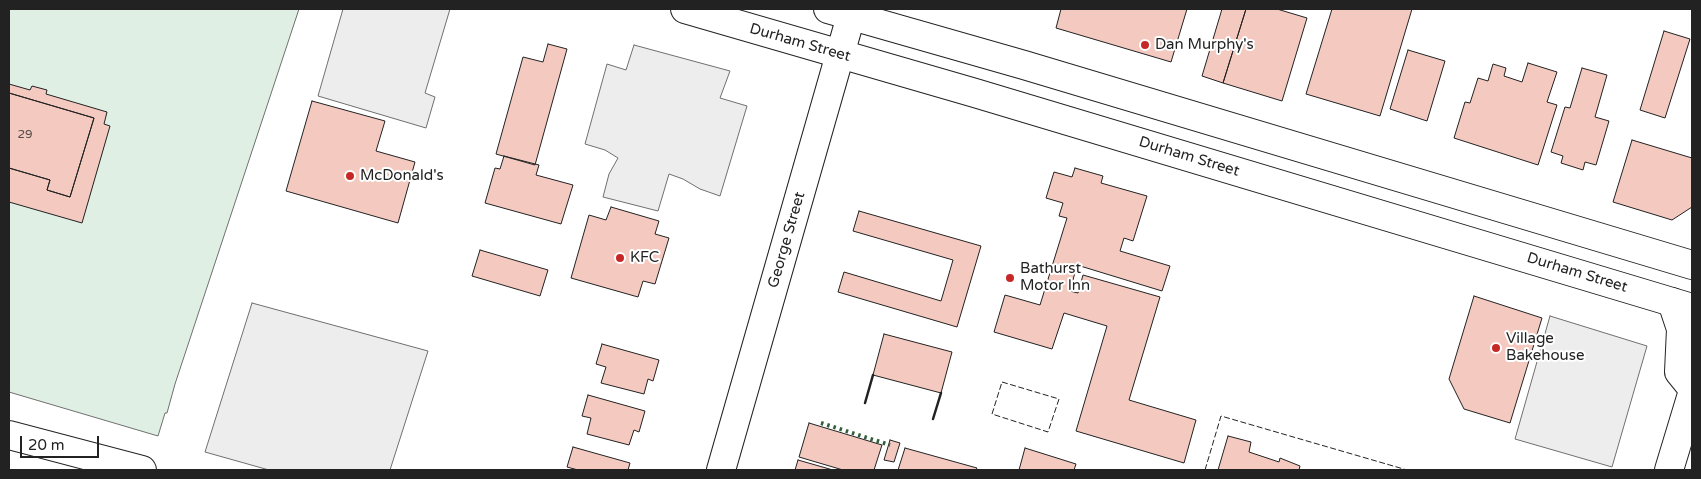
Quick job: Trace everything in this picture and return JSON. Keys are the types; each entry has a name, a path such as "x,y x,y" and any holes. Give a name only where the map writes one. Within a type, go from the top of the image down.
{"main road":[{"name":"Durham Street","path":"685,9 1682,305"},
{"name":"George Street","path":"721,470 840,55 844,11"},
{"path":"844,11 1692,265"},
{"path":"1682,305 1680,372 1692,388"},
{"path":"1669,470 1692,394"},
{"path":"9,435 142,470"}],"green space":[{"path":"9,9 299,9 158,436 9,392"}],"shaded area":[{"path":"343,9 450,9 425,93 435,97 426,128 318,96"},
{"path":"634,45 730,71 720,98 747,106 720,196 669,174 658,211 603,197 609,174 618,158 605,150 585,144 607,64 626,70"},
{"path":"252,303 428,351 390,470 269,470 205,452"},
{"path":"1550,316 1647,346 1612,467 1515,439"}],"building":[{"name":"Dan Murphy's","path":"1061,9 1187,9 1171,62 1056,28"},
{"path":"1222,9 1246,9 1223,83 1202,76"},
{"path":"1246,9 1277,9 1307,18 1282,101 1223,83"},
{"path":"1332,9 1412,9 1380,116 1306,94"},
{"path":"1664,31 1690,39 1665,118 1640,110"},
{"path":"548,44 567,49 535,165 496,154 523,57 543,62"},
{"path":"1408,50 1445,61 1427,121 1390,109"},
{"path":"1528,63 1557,72 1547,102 1557,105 1538,165 1454,138 1465,102 1470,103 1478,78 1488,81 1493,64 1506,68 1504,76 1522,82"},
{"path":"1582,68 1607,75 1595,117 1609,121 1596,165 1585,162 1583,170 1561,163 1563,156 1551,152 1565,107 1570,108"},
{"path":"9,84 30,90 32,86 47,90 46,94 107,112 104,124 110,126 82,223 9,202 9,168 50,180 47,190 70,197 94,118 9,93"},
{"path":"9,93 94,118 70,197 47,190 50,180 9,168"},
{"name":"McDonald's","path":"312,101 385,121 376,151 415,162 398,223 286,191"},
{"path":"1632,140 1692,158 1692,207 1672,220 1613,202"},
{"path":"504,156 539,165 536,175 573,185 561,224 485,203 495,168 500,169"},
{"path":"1075,168 1103,176 1101,183 1147,196 1133,241 1124,238 1120,251 1170,266 1162,291 1077,265 1070,291 1078,293 1083,275 1160,297 1129,400 1196,420 1184,463 1076,431 1107,326 1064,313 1052,349 994,332 1005,295 1040,305 1067,218 1059,216 1063,203 1046,198 1054,172 1072,177"},
{"name":"KFC","path":"611,207 659,221 655,234 669,238 655,284 643,281 638,297 571,278 589,215 606,220"},
{"path":"859,211 981,246 957,327 838,292 844,272 941,301 953,260 853,231"},
{"path":"480,250 548,270 540,296 472,276"},
{"name":"Village Bakehouse","path":"1474,296 1542,318 1510,423 1464,409 1449,379"},
{"path":"884,334 952,352 941,393 873,375"},
{"path":"602,344 659,360 653,381 648,379 644,394 601,383 606,367 596,364"},
{"path":"588,395 645,411 639,432 634,430 629,445 587,434 591,418 582,416"},
{"path":"809,423 882,445 874,470 843,470 799,457"},
{"path":"1228,436 1251,442 1249,452 1279,462 1280,458 1300,466 1299,470 1218,470"},
{"path":"890,440 900,443 894,462 884,460"},
{"path":"573,447 630,463 628,470 578,470 567,467"},
{"path":"905,448 977,468 976,470 898,470"},
{"path":"1025,448 1076,464 1074,470 1019,470"},
{"path":"798,460 833,470 795,470"}],"hedge":[{"path":"821,423 890,445"}],"fence":[{"path":"1002,382 1059,399 1048,432 992,414 1002,382"},
{"path":"1205,470 1221,416 1407,470"}],"wall":[{"path":"865,403 873,375"},
{"path":"933,419 941,393"}],"place":[{"name":"Dan Murphy's","path":"1145,45"},
{"name":"McDonald's","path":"350,176"},
{"name":"KFC","path":"620,258"},
{"name":"Bathurst Motor Inn","path":"1010,278"},
{"name":"Village Bakehouse","path":"1496,348"}]}
